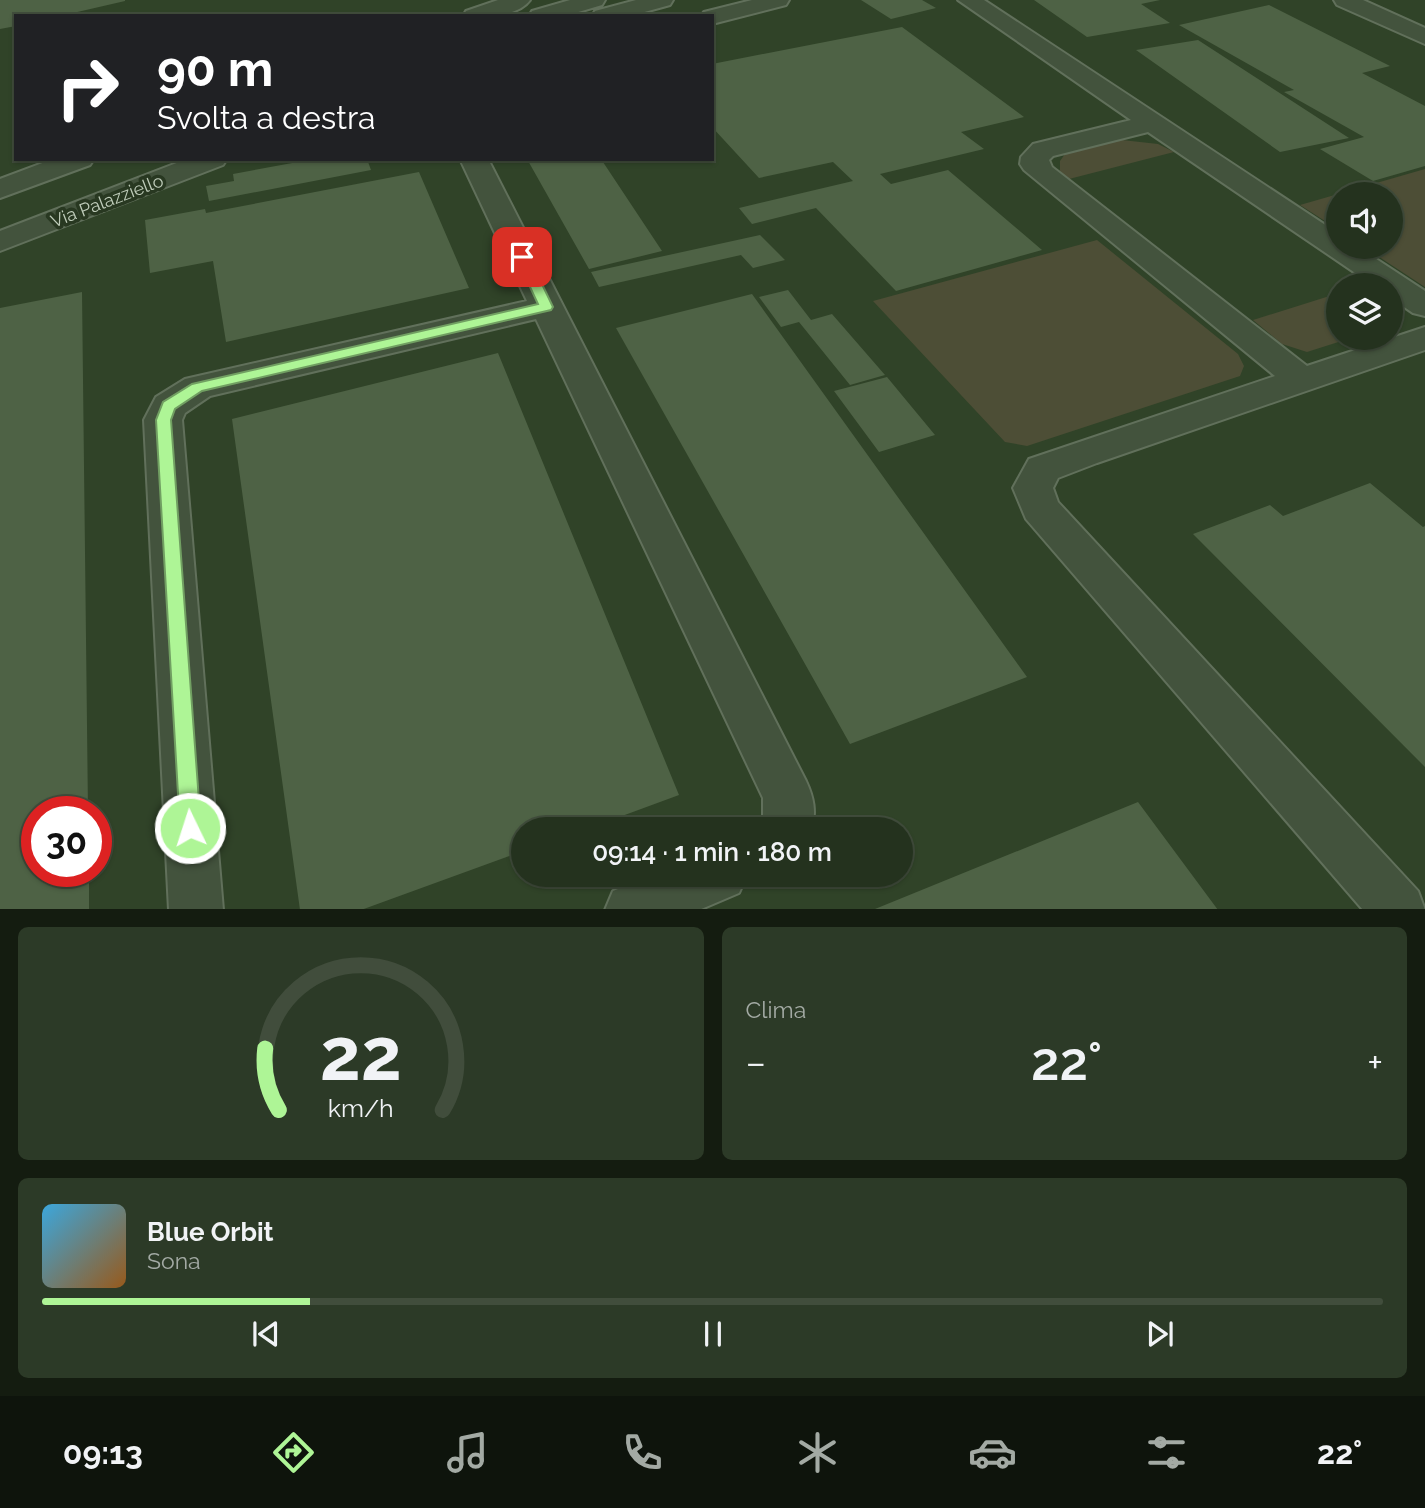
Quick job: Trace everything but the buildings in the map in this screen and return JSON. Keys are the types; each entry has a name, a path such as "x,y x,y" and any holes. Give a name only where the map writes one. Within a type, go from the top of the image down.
{"street":[{"path":"480,14 519,0"},
{"path":"547,14 594,0"},
{"path":"610,14 662,0"},
{"path":"714,16 778,0"},
{"path":"969,0 1425,306"},
{"path":"1345,0 1425,37"},
{"path":"1152,123 1043,150 1035,157 1034,164 1302,380"},
{"path":"0,189 75,161"},
{"name":"Via Palazziello","path":"0,219 152,161"},
{"name":"Via Palazziello","path":"0,242 208,161"},
{"path":"475,161 788,797 789,817"},
{"path":"196,909 163,420 169,406 198,387 546,307"},
{"path":"1399,909 1040,509 1033,488 1044,469 1425,338"},
{"path":"632,909 689,887"}],"green space":[{"path":"1122,140 1158,144 1174,152 1069,179 1060,172 1060,161 1065,154"},
{"path":"1425,169 1425,287 1382,259 1403,259 1403,182 1380,182"},
{"path":"1326,198 1326,222 1300,205"},
{"path":"1097,240 1238,354 1244,366 1240,376 1027,446 1005,442 873,301"},
{"path":"1326,297 1326,346 1307,352 1282,344 1253,320"}],"route":[{"path":"190,828 163,420 169,406 198,387 546,307 522,257"}]}
